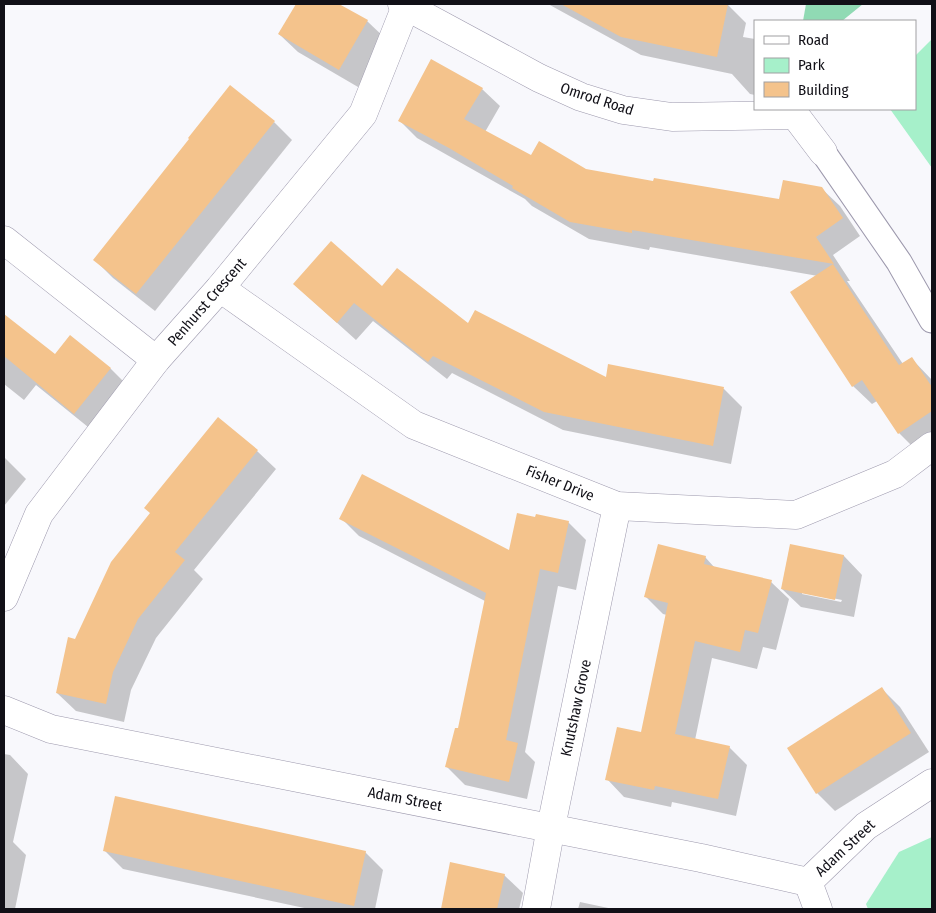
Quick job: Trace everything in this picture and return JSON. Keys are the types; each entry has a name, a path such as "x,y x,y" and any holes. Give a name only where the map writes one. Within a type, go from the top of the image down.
{"street":[{"name":"Omrod Road","path":"404,5 540,78 581,97 622,110 672,117 797,112 823,152"},
{"name":"Penhurst Crescent","path":"4,597 39,514 156,360 220,288 364,114 404,5"},
{"path":"4,240 156,360"},
{"name":"Fisher Drive","path":"220,288 414,425 617,506 796,515 895,474 932,446"},
{"name":"Knutshaw Grove","path":"536,909 617,506"},
{"name":"Adam Street","path":"4,710 52,729 551,827 808,882"},
{"name":"Adam Street","path":"808,882 866,826 932,783"},
{"name":"Adam Street","path":"808,882 818,909"}],"lane":[{"path":"823,152 899,262 932,320"}],"green space":[{"path":"806,4 863,4 843,20 803,20"},
{"path":"932,39 932,168 891,110 916,110 916,55"},
{"path":"932,837 932,909 868,909 866,904 899,852"}],"building":[{"path":"296,4 339,4 368,20 339,70 278,34"},
{"path":"561,4 728,4 717,57 621,37"},
{"path":"431,59 483,88 464,119 531,155 539,141 586,169 653,181 654,178 779,199 783,180 822,187 843,218 816,237 834,264 632,230 632,233 570,222 449,148 398,121"},
{"path":"230,85 275,121 136,294 93,260"},
{"path":"331,241 382,286 397,268 468,323 475,310 606,377 608,364 724,387 713,446 544,412 433,356 428,362 354,303 337,323 293,284"},
{"path":"833,264 899,365 912,357 932,387 932,411 898,434 862,380 852,387 790,292"},
{"path":"4,314 55,354 70,335 111,368 74,414 4,356"},
{"path":"218,417 258,450 175,552 185,560 138,619 113,672 106,704 56,693 68,637 75,639 111,562 150,513 144,508"},
{"path":"362,474 509,550 517,513 535,517 536,514 569,521 558,573 540,569 506,740 518,743 509,782 445,767 455,728 458,728 486,593 339,519"},
{"path":"658,544 706,556 704,564 772,580 758,633 745,630 740,652 695,641 675,734 730,746 718,799 655,786 654,790 605,780 617,727 641,732 668,603 644,597"},
{"path":"790,544 844,555 835,600 781,589"},
{"path":"882,687 911,733 816,794 787,748"},
{"path":"115,796 366,851 354,906 103,851"},
{"path":"450,862 505,874 497,909 441,909"}]}
